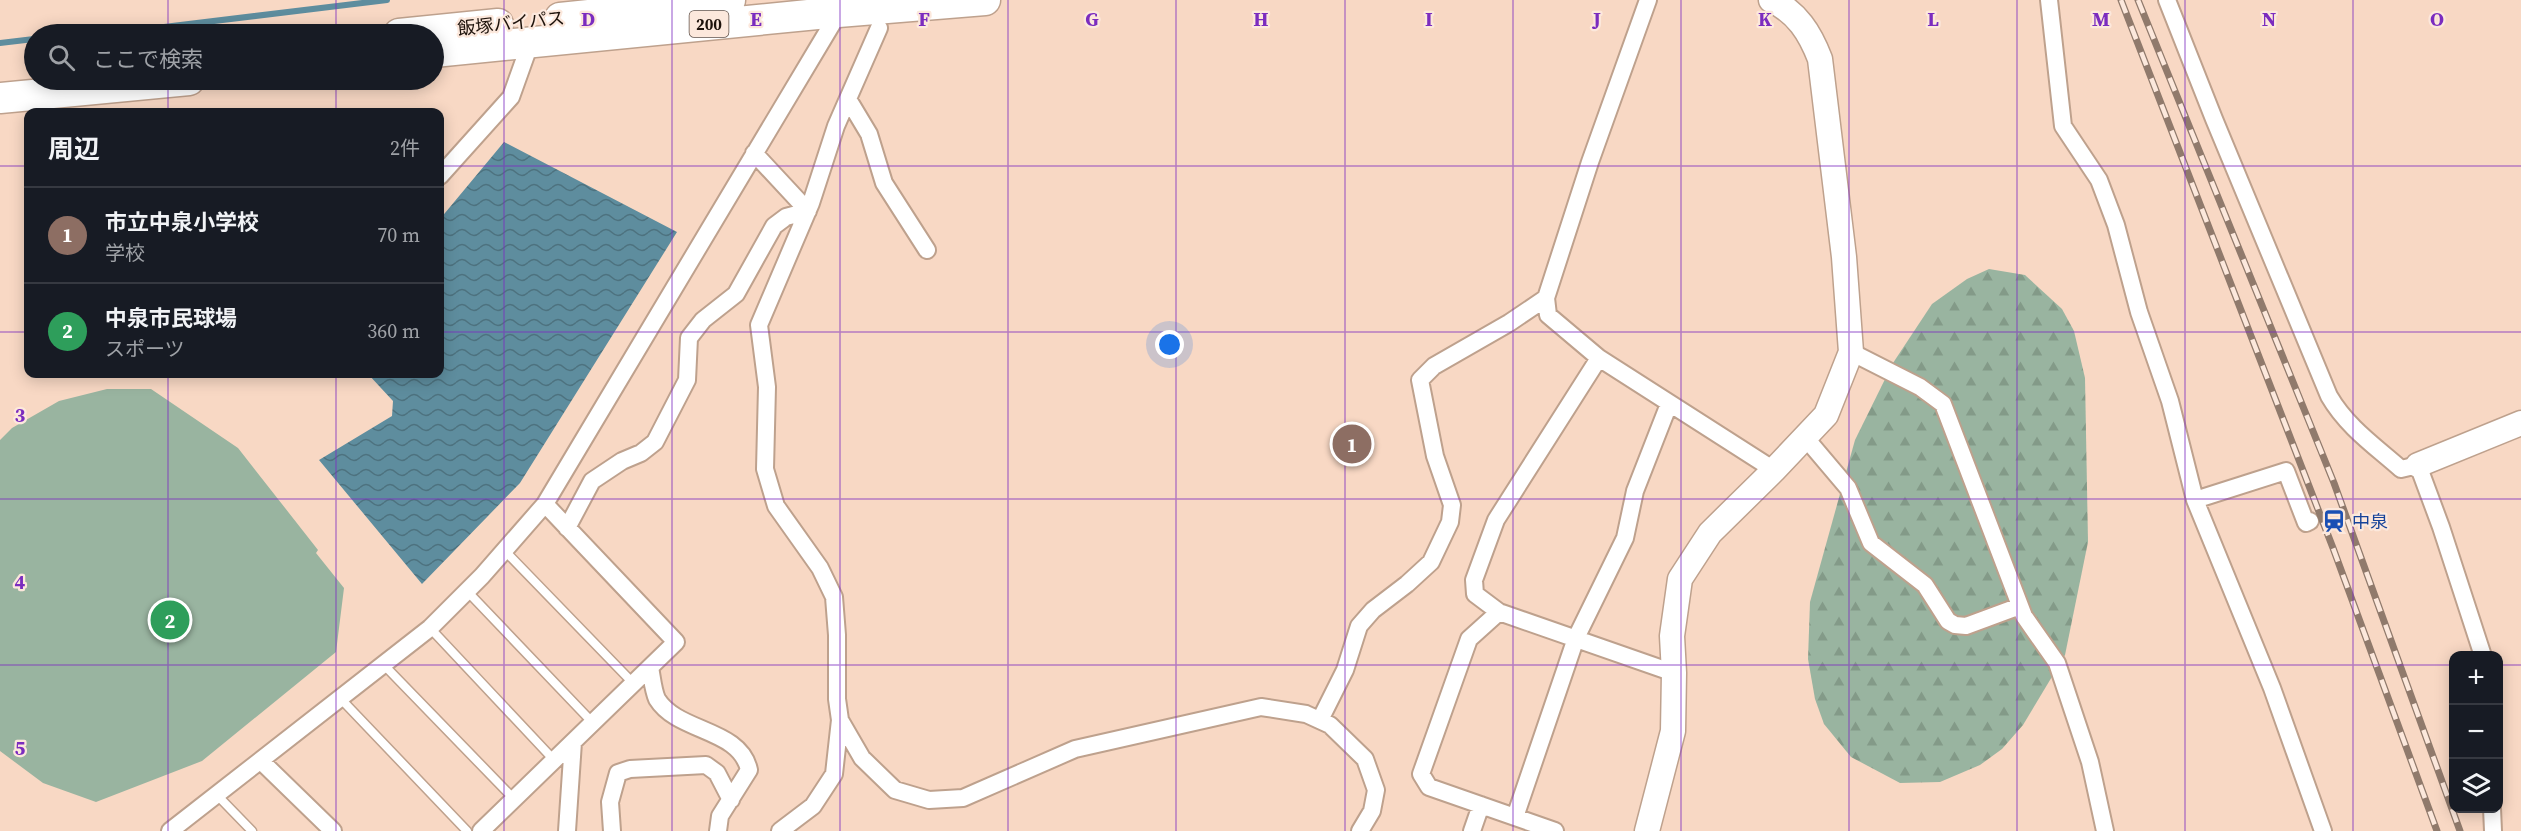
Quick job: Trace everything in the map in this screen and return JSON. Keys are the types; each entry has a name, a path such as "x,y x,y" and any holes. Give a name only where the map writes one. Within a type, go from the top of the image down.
{"highway":[{"name":"飯塚バイパス","path":"444,29 730,0"},
{"name":"200","path":"444,51 843,6 984,0"},
{"path":"0,77 24,75"},
{"path":"0,98 84,90"}],"street":[{"path":"1648,0 1590,162 1546,298 1548,315 1599,358 1774,470"},
{"path":"1647,831 1673,731 1672,636 1680,579 1710,533 1826,415 1851,352 1844,257 1820,59 1796,6 1771,0"},
{"path":"2049,0 2063,126 2098,180 2116,225 2139,312 2170,401 2195,500 2272,688 2323,831"},
{"path":"2167,0 2214,119 2329,396 2338,412 2355,431 2401,469 2418,465 2521,423"},
{"path":"174,830 430,628 467,591 545,504 843,6"},
{"path":"780,831 813,806 834,774 840,720 837,699 834,597 820,568 776,506 765,469 767,387 759,326 808,211 836,126 879,28"},
{"path":"444,172 511,97 531,41"},
{"path":"848,99 869,134 884,183 927,250"},
{"path":"754,153 808,211"},
{"path":"567,528 592,481 655,442 687,380 689,338 704,320 736,294 774,226 786,217 808,211"},
{"path":"1320,720 1345,670 1359,626 1372,610 1407,584 1431,562 1450,522 1452,505 1434,456 1420,380 1434,366 1509,323 1546,298"},
{"path":"1851,352 1920,387 1943,404 2024,616 2057,663 2090,762 2105,831"},
{"path":"1599,358 1496,520 1474,580 1475,594 1499,612 1674,673"},
{"path":"1515,817 1576,638 1624,538 1635,491 1669,404"},
{"path":"1804,436 1848,488 1871,543 1924,585 1947,621 1955,625 1966,626 2020,606"},
{"path":"2418,465 2481,651"},
{"path":"2195,500 2286,471 2306,523 2310,521"},
{"path":"481,831 676,642 545,504"},
{"path":"1499,612 1469,639 1421,774 1429,787 1555,831"},
{"path":"650,668 656,697 667,710 737,747 746,758 749,770 720,816 718,831"},
{"path":"840,720 862,758 895,790 929,800 963,798 1075,749 1261,707 1306,714 1330,725 1365,759 1376,790 1372,812 1360,831"},
{"path":"567,831 573,742"},
{"path":"261,761 333,831"},
{"path":"612,831 610,802 618,773 630,769 706,765 717,773 731,800"},
{"path":"1472,831 1481,805"},
{"path":"2492,813 2493,831"}],"lane":[{"path":"504,551 633,683"},
{"path":"467,591 593,723"},
{"path":"430,628 554,760"},
{"path":"383,664 514,799"},
{"path":"340,698 467,831"},
{"path":"217,795 252,831"}],"green space":[{"path":"1989,269 2025,275 2062,309 2074,331 2085,378 2088,542 2065,655 2023,725 2002,749 1980,765 1940,782 1900,783 1851,757 1824,724 1815,699 1808,659 1810,602 1855,440 1893,363 1932,304 1967,279"},
{"path":"107,389 151,389 238,448 318,550 316,553 344,588 336,652 202,761 96,802 43,783 0,751 0,440 12,428 59,401"}],"water":[{"path":"504,142 677,232 520,483 422,584 319,460 392,416 393,401 372,378 444,378 444,214"}],"waterway":[{"path":"189,24 387,0"},
{"path":"0,43 24,40"}],"railway":[{"path":"2121,0 2333,548 2437,831"},
{"path":"2138,0 2334,483 2460,831"}],"place":[{"name":"市立中泉小学校","path":"1352,444"},
{"name":"中泉","path":"2334,521"},
{"name":"中泉市民球場","path":"170,620"}]}
